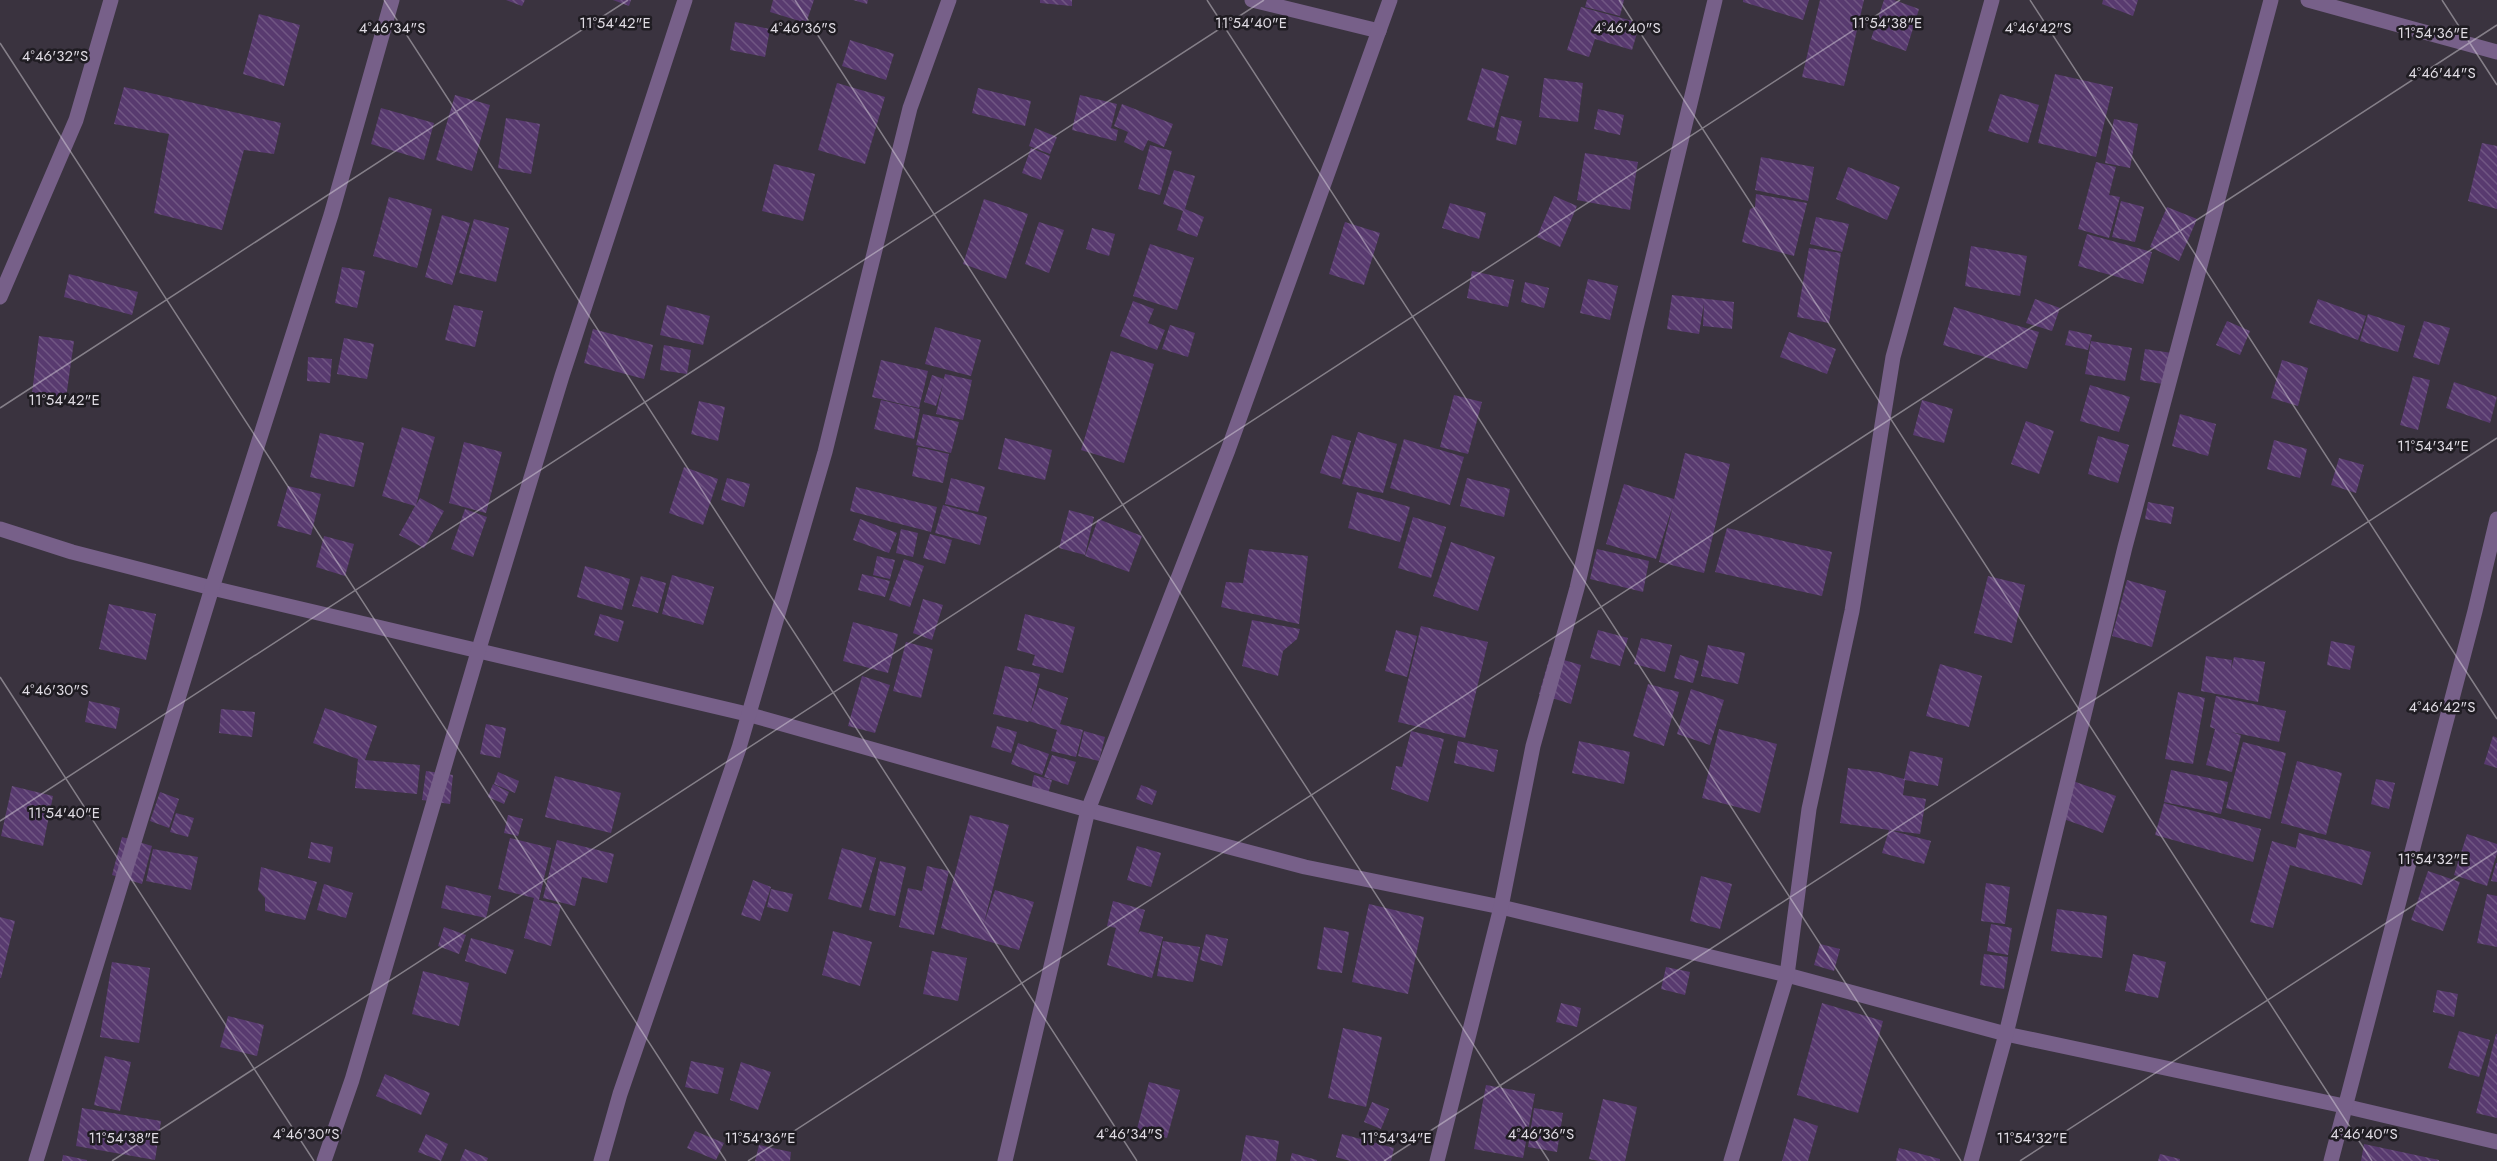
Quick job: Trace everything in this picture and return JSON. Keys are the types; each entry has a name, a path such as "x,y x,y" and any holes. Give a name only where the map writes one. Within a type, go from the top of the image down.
{"street":[{"path":"0,297 76,120 111,0"},
{"path":"36,1161 212,588 331,215 392,0"},
{"path":"324,1161 352,1080 562,376 686,0"},
{"path":"601,1161 620,1094 739,748 747,714 825,452 910,108 949,0"},
{"path":"1252,0 1379,32"},
{"path":"1005,1161 1088,810 1228,450 1390,0"},
{"path":"1437,1161 1501,907 1533,746 1577,588 1636,328 1715,0"},
{"path":"1731,1161 1787,975 1809,809 1852,611 1893,357 1992,0"},
{"path":"1971,1161 2006,1034 2125,547 2271,0"},
{"path":"2308,0 2497,52"},
{"path":"2331,1161 2497,519"},
{"path":"0,529 72,552 212,588 747,714 1088,810 1305,867 1501,907 1787,975 2006,1034 2344,1106 2497,1142"}],"building":[{"path":"506,0 525,0 522,6"},
{"path":"613,0 631,0 629,6"},
{"path":"773,0 814,0 806,23 770,12"},
{"path":"853,0 868,0 867,4"},
{"path":"1040,0 1072,0 1072,6 1040,3"},
{"path":"1587,0 1624,0 1620,16 1585,7"},
{"path":"1743,0 1809,0 1803,20 1743,2"},
{"path":"1820,0 1864,0 1844,86 1802,77"},
{"path":"1884,0 1894,0 1919,9 1906,51 1871,39"},
{"path":"2103,0 2138,0 2133,16 2102,4"},
{"path":"1581,7 1640,23 1632,50 1595,39 1589,57 1567,50"},
{"path":"259,14 300,25 284,86 243,74"},
{"path":"735,22 770,29 765,57 730,50"},
{"path":"850,40 894,54 886,80 842,66"},
{"path":"1482,68 1509,76 1494,128 1467,120"},
{"path":"2055,74 2113,87 2096,157 2038,143"},
{"path":"1544,78 1583,83 1578,122 1539,117"},
{"path":"837,83 885,97 865,164 818,150"},
{"path":"124,87 281,123 274,154 244,150 222,230 154,213 169,134 114,124"},
{"path":"978,88 1031,101 1025,126 972,113"},
{"path":"2000,94 2039,105 2028,143 1988,131"},
{"path":"455,95 490,105 472,171 436,160"},
{"path":"1080,95 1117,104 1111,128 1118,130 1116,141 1072,130"},
{"path":"1122,104 1173,124 1164,147 1148,140 1143,151 1124,142 1128,132 1114,126"},
{"path":"381,108 434,123 424,160 371,144"},
{"path":"1598,109 1624,115 1620,135 1594,129"},
{"path":"1501,116 1522,121 1516,145 1496,140"},
{"path":"506,118 540,124 531,174 498,168"},
{"path":"2114,119 2138,124 2130,168 2105,163"},
{"path":"1035,128 1057,137 1050,154 1029,146"},
{"path":"2482,143 2497,146 2497,209 2468,201"},
{"path":"1150,145 1172,151 1160,195 1138,189"},
{"path":"1031,148 1050,156 1041,180 1022,173"},
{"path":"1585,153 1638,162 1630,210 1577,200"},
{"path":"1761,157 1814,167 1808,201 1755,190"},
{"path":"2096,162 2116,167 2109,195 2120,197 2109,238 2078,229"},
{"path":"774,164 815,174 803,221 762,211"},
{"path":"1848,167 1900,187 1887,220 1836,199"},
{"path":"1174,170 1195,176 1185,209 1204,217 1197,237 1177,230 1183,211 1163,204"},
{"path":"1756,194 1807,203 1794,256 1742,242 1750,209 1755,207"},
{"path":"1554,196 1577,206 1560,247 1537,237"},
{"path":"389,197 432,209 417,268 373,256"},
{"path":"984,199 1028,214 1006,279 963,264"},
{"path":"2121,201 2144,207 2135,242 2112,237"},
{"path":"1450,203 1486,213 1479,239 1442,228"},
{"path":"2167,207 2197,219 2179,261 2150,247"},
{"path":"442,215 470,223 452,285 425,277"},
{"path":"1816,217 1849,224 1842,252 1810,244"},
{"path":"474,219 509,228 496,282 459,273"},
{"path":"1039,222 1064,230 1049,273 1025,264"},
{"path":"1345,222 1380,233 1364,285 1329,274"},
{"path":"1092,228 1115,234 1109,256 1086,249"},
{"path":"2087,234 2152,252 2143,284 2078,266"},
{"path":"1150,244 1194,258 1177,310 1133,296"},
{"path":"1971,246 2027,256 2020,296 1965,286"},
{"path":"1809,248 1841,253 1829,323 1797,317"},
{"path":"342,267 365,271 357,308 335,303"},
{"path":"1472,271 1514,280 1508,307 1467,298"},
{"path":"69,274 138,292 132,315 64,297"},
{"path":"1588,279 1618,286 1610,320 1580,313"},
{"path":"1525,282 1549,288 1544,308 1521,302"},
{"path":"1672,295 1734,302 1732,329 1703,326 1704,303 1699,334 1667,329"},
{"path":"2035,299 2060,308 2052,331 2026,323"},
{"path":"2318,299 2366,316 2358,340 2309,323"},
{"path":"1133,301 1154,309 1148,323 1165,330 1157,350 1120,336"},
{"path":"454,305 483,311 475,347 445,340"},
{"path":"667,305 710,316 703,345 660,335"},
{"path":"1954,307 2039,332 2027,369 1943,345"},
{"path":"2368,314 2405,326 2398,352 2360,341"},
{"path":"2227,321 2250,331 2240,355 2216,345"},
{"path":"2424,321 2450,328 2439,365 2413,357"},
{"path":"1170,325 1195,333 1188,357 1162,349"},
{"path":"935,327 981,340 971,376 925,364"},
{"path":"593,329 653,345 644,379 584,363"},
{"path":"2069,330 2092,335 2088,350 2065,345"},
{"path":"1789,332 1836,349 1827,374 1780,357"},
{"path":"39,336 74,341 66,398 32,393"},
{"path":"344,338 374,344 367,379 337,374"},
{"path":"2091,341 2132,348 2125,381 2085,374"},
{"path":"664,345 691,350 687,374 660,370"},
{"path":"2145,349 2172,353 2168,385 2140,380"},
{"path":"1111,351 1154,364 1124,463 1081,450"},
{"path":"308,357 332,359 330,383 307,381"},
{"path":"881,360 928,371 919,408 872,397"},
{"path":"2282,360 2308,368 2298,406 2271,398"},
{"path":"945,374 972,380 963,420 936,414 943,384 936,406 924,402 932,375 944,379"},
{"path":"2413,376 2430,380 2418,430 2400,425"},
{"path":"2454,382 2497,397 2490,423 2446,408"},
{"path":"2090,385 2130,397 2119,432 2080,421"},
{"path":"1454,395 1482,402 1468,454 1440,447"},
{"path":"881,400 920,409 914,439 874,429"},
{"path":"1922,400 1953,409 1944,443 1913,435"},
{"path":"699,401 725,407 718,441 691,434"},
{"path":"923,414 959,422 951,453 916,445"},
{"path":"2180,414 2216,424 2208,456 2172,446"},
{"path":"2026,421 2054,431 2039,474 2011,464"},
{"path":"402,427 435,437 416,505 420,498 444,511 424,548 399,535 415,506 382,496"},
{"path":"1358,432 1397,444 1383,493 1342,484"},
{"path":"320,433 364,443 354,487 310,477"},
{"path":"1332,435 1351,441 1340,479 1320,473"},
{"path":"2098,436 2129,445 2118,483 2088,474"},
{"path":"1005,438 1052,450 1045,480 998,469"},
{"path":"1404,439 1464,457 1450,505 1390,488"},
{"path":"2274,440 2307,449 2300,478 2267,469"},
{"path":"464,442 502,452 486,513 449,503"},
{"path":"918,447 949,454 943,483 912,476"},
{"path":"1685,453 1730,464 1704,573 1659,562 1673,505 1656,559 1606,544 1624,484 1674,499"},
{"path":"2339,458 2364,465 2356,493 2331,485"},
{"path":"684,467 718,479 703,525 669,513"},
{"path":"727,478 750,484 744,507 721,500"},
{"path":"951,478 985,487 978,512 945,504"},
{"path":"1467,478 1510,489 1504,517 1460,506"},
{"path":"288,486 321,494 311,535 277,526"},
{"path":"856,487 937,507 931,532 850,511"},
{"path":"1357,492 1410,507 1400,542 1348,528"},
{"path":"2148,502 2174,507 2171,524 2145,519"},
{"path":"943,505 987,517 980,545 935,533"},
{"path":"465,509 487,517 473,557 451,549"},
{"path":"1069,510 1094,517 1085,555 1059,548"},
{"path":"1413,517 1446,527 1431,578 1398,568"},
{"path":"860,519 897,533 889,553 853,540"},
{"path":"1098,519 1142,536 1129,572 1085,556"},
{"path":"1727,528 1832,552 1822,596 1715,572"},
{"path":"901,529 918,533 913,557 896,553"},
{"path":"930,534 952,540 945,564 923,558"},
{"path":"324,536 354,544 345,576 316,567"},
{"path":"1451,542 1495,557 1478,611 1433,596"},
{"path":"1249,549 1308,556 1299,624 1221,607 1226,582 1243,583"},
{"path":"1597,549 1649,561 1643,592 1590,579"},
{"path":"877,556 895,560 890,579 873,575"},
{"path":"904,559 924,566 910,607 889,600"},
{"path":"585,566 630,579 622,610 577,597"},
{"path":"862,574 890,581 885,597 858,590"},
{"path":"672,575 714,587 703,625 662,614"},
{"path":"641,576 666,583 658,613 632,606"},
{"path":"1988,576 2025,585 2012,643 1974,633"},
{"path":"2127,580 2166,591 2152,647 2112,636"},
{"path":"923,599 943,605 932,640 913,633"},
{"path":"109,604 156,614 146,660 99,649"},
{"path":"600,614 624,621 618,642 594,635"},
{"path":"1025,614 1075,627 1063,673 1032,665 1035,655 1017,650"},
{"path":"1252,620 1300,629 1297,639 1283,651 1278,676 1242,666"},
{"path":"853,622 898,634 888,673 843,661"},
{"path":"1421,626 1488,642 1465,738 1398,722"},
{"path":"1396,630 1417,636 1407,677 1385,671"},
{"path":"1598,630 1628,638 1620,666 1590,658"},
{"path":"1641,638 1672,645 1665,672 1634,664"},
{"path":"2331,641 2355,646 2350,670 2327,665"},
{"path":"906,642 933,649 921,698 893,691"},
{"path":"1708,645 1745,653 1738,684 1701,676"},
{"path":"1680,655 1699,661 1693,683 1674,678"},
{"path":"1550,656 1581,665 1571,704 1539,694"},
{"path":"2206,656 2232,660 2231,670 2234,657 2265,662 2258,702 2201,691"},
{"path":"1940,664 1982,676 1969,727 1926,716"},
{"path":"1005,666 1040,674 1030,715 1039,688 1068,698 1060,724 1083,730 1076,757 1051,751 1057,730 1029,721 993,714"},
{"path":"862,676 890,685 875,733 848,726"},
{"path":"1648,684 1679,692 1664,746 1633,736"},
{"path":"1691,689 1724,700 1710,745 1677,734"},
{"path":"2178,692 2205,698 2193,764 2165,759"},
{"path":"2216,696 2286,711 2279,742 2231,732 2241,735 2232,772 2206,765 2215,729 2210,727"},
{"path":"89,701 120,708 116,729 85,722"},
{"path":"325,708 377,726 365,760 420,765 417,794 355,788 358,759 313,743"},
{"path":"221,709 255,712 252,737 219,733"},
{"path":"486,724 506,728 500,758 480,754"},
{"path":"997,726 1017,732 1011,753 991,747"},
{"path":"1719,729 1777,744 1760,813 1702,798"},
{"path":"1084,731 1105,737 1099,761 1078,756"},
{"path":"1411,731 1444,739 1428,802 1391,789 1396,766 1402,767"},
{"path":"2493,736 2497,738 2497,768 2484,764"},
{"path":"1458,741 1498,750 1494,772 1454,763"},
{"path":"1579,741 1630,752 1624,784 1572,773"},
{"path":"2243,742 2286,753 2270,819 2226,808"},
{"path":"1018,743 1049,754 1042,775 1011,764"},
{"path":"1910,751 1943,758 1938,786 1905,780 1903,795 1926,799 1920,834 1840,823 1848,768 1878,772 1904,779"},
{"path":"1052,755 1076,762 1068,785 1044,777"},
{"path":"2297,761 2342,773 2326,835 2281,823"},
{"path":"2171,770 2228,782 2221,814 2164,802"},
{"path":"426,771 453,775 450,804 422,800"},
{"path":"498,772 519,781 515,793 494,784"},
{"path":"1034,775 1052,780 1048,794 1031,790"},
{"path":"555,776 621,793 611,833 545,817"},
{"path":"2067,779 2116,796 2103,833 2055,816"},
{"path":"2376,779 2395,783 2389,809 2371,804"},
{"path":"493,784 509,792 504,804 488,797"},
{"path":"1141,785 1157,791 1152,805 1136,799"},
{"path":"12,786 53,796 43,846 1,836"},
{"path":"160,792 179,799 169,828 150,821"},
{"path":"2164,803 2261,829 2253,862 2155,835"},
{"path":"176,813 194,818 188,837 170,832"},
{"path":"508,815 523,819 518,836 504,833"},
{"path":"970,815 1009,825 984,923 995,890 1034,902 1019,950 941,928"},
{"path":"1889,830 1931,841 1924,864 1882,853"},
{"path":"2299,833 2371,852 2362,885 2290,865 2273,928 2250,922 2272,841 2296,848"},
{"path":"2467,834 2497,844 2497,853 2487,886 2454,875"},
{"path":"122,837 152,846 142,884 112,875"},
{"path":"510,838 551,848 539,900 561,905 551,946 524,938 534,898 498,889"},
{"path":"557,840 614,854 607,883 582,877 575,906 543,898"},
{"path":"311,842 333,847 330,863 308,858"},
{"path":"1137,846 1161,853 1151,887 1127,880"},
{"path":"842,848 876,858 861,908 828,899"},
{"path":"153,849 198,857 191,890 146,881"},
{"path":"880,861 906,867 895,916 869,910"},
{"path":"2497,863 2497,882 2491,881"},
{"path":"927,866 949,871 934,935 899,927 908,888 922,891"},
{"path":"261,867 317,882 305,920 265,911 265,898 258,890"},
{"path":"2428,871 2460,882 2443,931 2411,920"},
{"path":"1701,876 1732,884 1720,929 1690,921"},
{"path":"753,880 771,887 760,921 741,915"},
{"path":"1986,883 2010,887 2005,924 1981,921"},
{"path":"324,884 353,893 346,918 317,910"},
{"path":"446,885 491,896 486,918 441,908"},
{"path":"771,889 793,894 788,912 767,907"},
{"path":"2487,894 2497,896 2497,947 2477,943"},
{"path":"1113,901 1145,910 1138,934 1140,931 1163,937 1152,978 1107,965 1116,928 1107,926"},
{"path":"1369,904 1424,917 1408,994 1352,982"},
{"path":"2057,909 2107,916 2102,958 2051,951"},
{"path":"0,917 15,921 1,978 0,978"},
{"path":"1991,924 2012,928 2008,955 1987,951"},
{"path":"444,927 466,935 459,954 438,946"},
{"path":"1324,927 1349,932 1342,973 1317,969"},
{"path":"833,931 872,942 860,986 822,975"},
{"path":"1206,934 1228,939 1222,966 1200,960"},
{"path":"471,938 514,950 506,974 465,961"},
{"path":"1163,941 1200,947 1193,982 1157,976"},
{"path":"1820,944 1840,949 1834,971 1814,965"},
{"path":"932,951 967,958 958,1001 923,994"},
{"path":"1984,954 2008,957 2004,989 1980,985"},
{"path":"2133,954 2166,962 2158,998 2125,991"},
{"path":"112,962 150,968 139,1043 100,1037"},
{"path":"1666,967 1690,972 1685,995 1661,989"},
{"path":"423,971 469,983 459,1026 412,1014"},
{"path":"2437,990 2458,994 2454,1017 2433,1012"},
{"path":"1561,1003 1581,1008 1577,1027 1556,1022"},
{"path":"1822,1003 1883,1021 1858,1113 1797,1095"},
{"path":"228,1016 264,1025 257,1056 220,1047"},
{"path":"1343,1028 1382,1037 1366,1107 1328,1098"},
{"path":"2459,1031 2490,1040 2479,1077 2448,1068"},
{"path":"2497,1034 2497,1118 2476,1113"},
{"path":"105,1056 131,1062 120,1111 94,1105"},
{"path":"691,1061 724,1068 718,1094 685,1087"},
{"path":"741,1062 771,1072 758,1110 730,1100"},
{"path":"385,1074 430,1093 421,1115 376,1096"},
{"path":"1149,1082 1180,1090 1167,1138 1137,1129"},
{"path":"1486,1085 1535,1094 1523,1158 1474,1149"},
{"path":"1603,1099 1637,1107 1625,1161 1589,1159"},
{"path":"1372,1102 1389,1109 1381,1129 1364,1122"},
{"path":"82,1108 161,1121 155,1160 76,1146"},
{"path":"1534,1108 1563,1113 1557,1152 1528,1147"},
{"path":"1794,1118 1818,1126 1808,1161 1782,1161"},
{"path":"695,1131 724,1143 716,1160 687,1148"},
{"path":"426,1134 448,1144 441,1161 418,1152"},
{"path":"1342,1134 1394,1148 1391,1161 1350,1161 1336,1157"},
{"path":"1246,1135 1279,1141 1276,1161 1241,1161"},
{"path":"2364,1144 2439,1160 2439,1161 2361,1161"},
{"path":"759,1145 791,1152 790,1161 755,1161"},
{"path":"1899,1148 1940,1159 1940,1161 1896,1161"},
{"path":"465,1149 488,1158 487,1161 460,1161"},
{"path":"1292,1153 1317,1160 1317,1161 1290,1161"},
{"path":"2160,1154 2180,1159 2180,1161 2158,1161"},
{"path":"63,1155 87,1160 87,1161 62,1161"}]}
